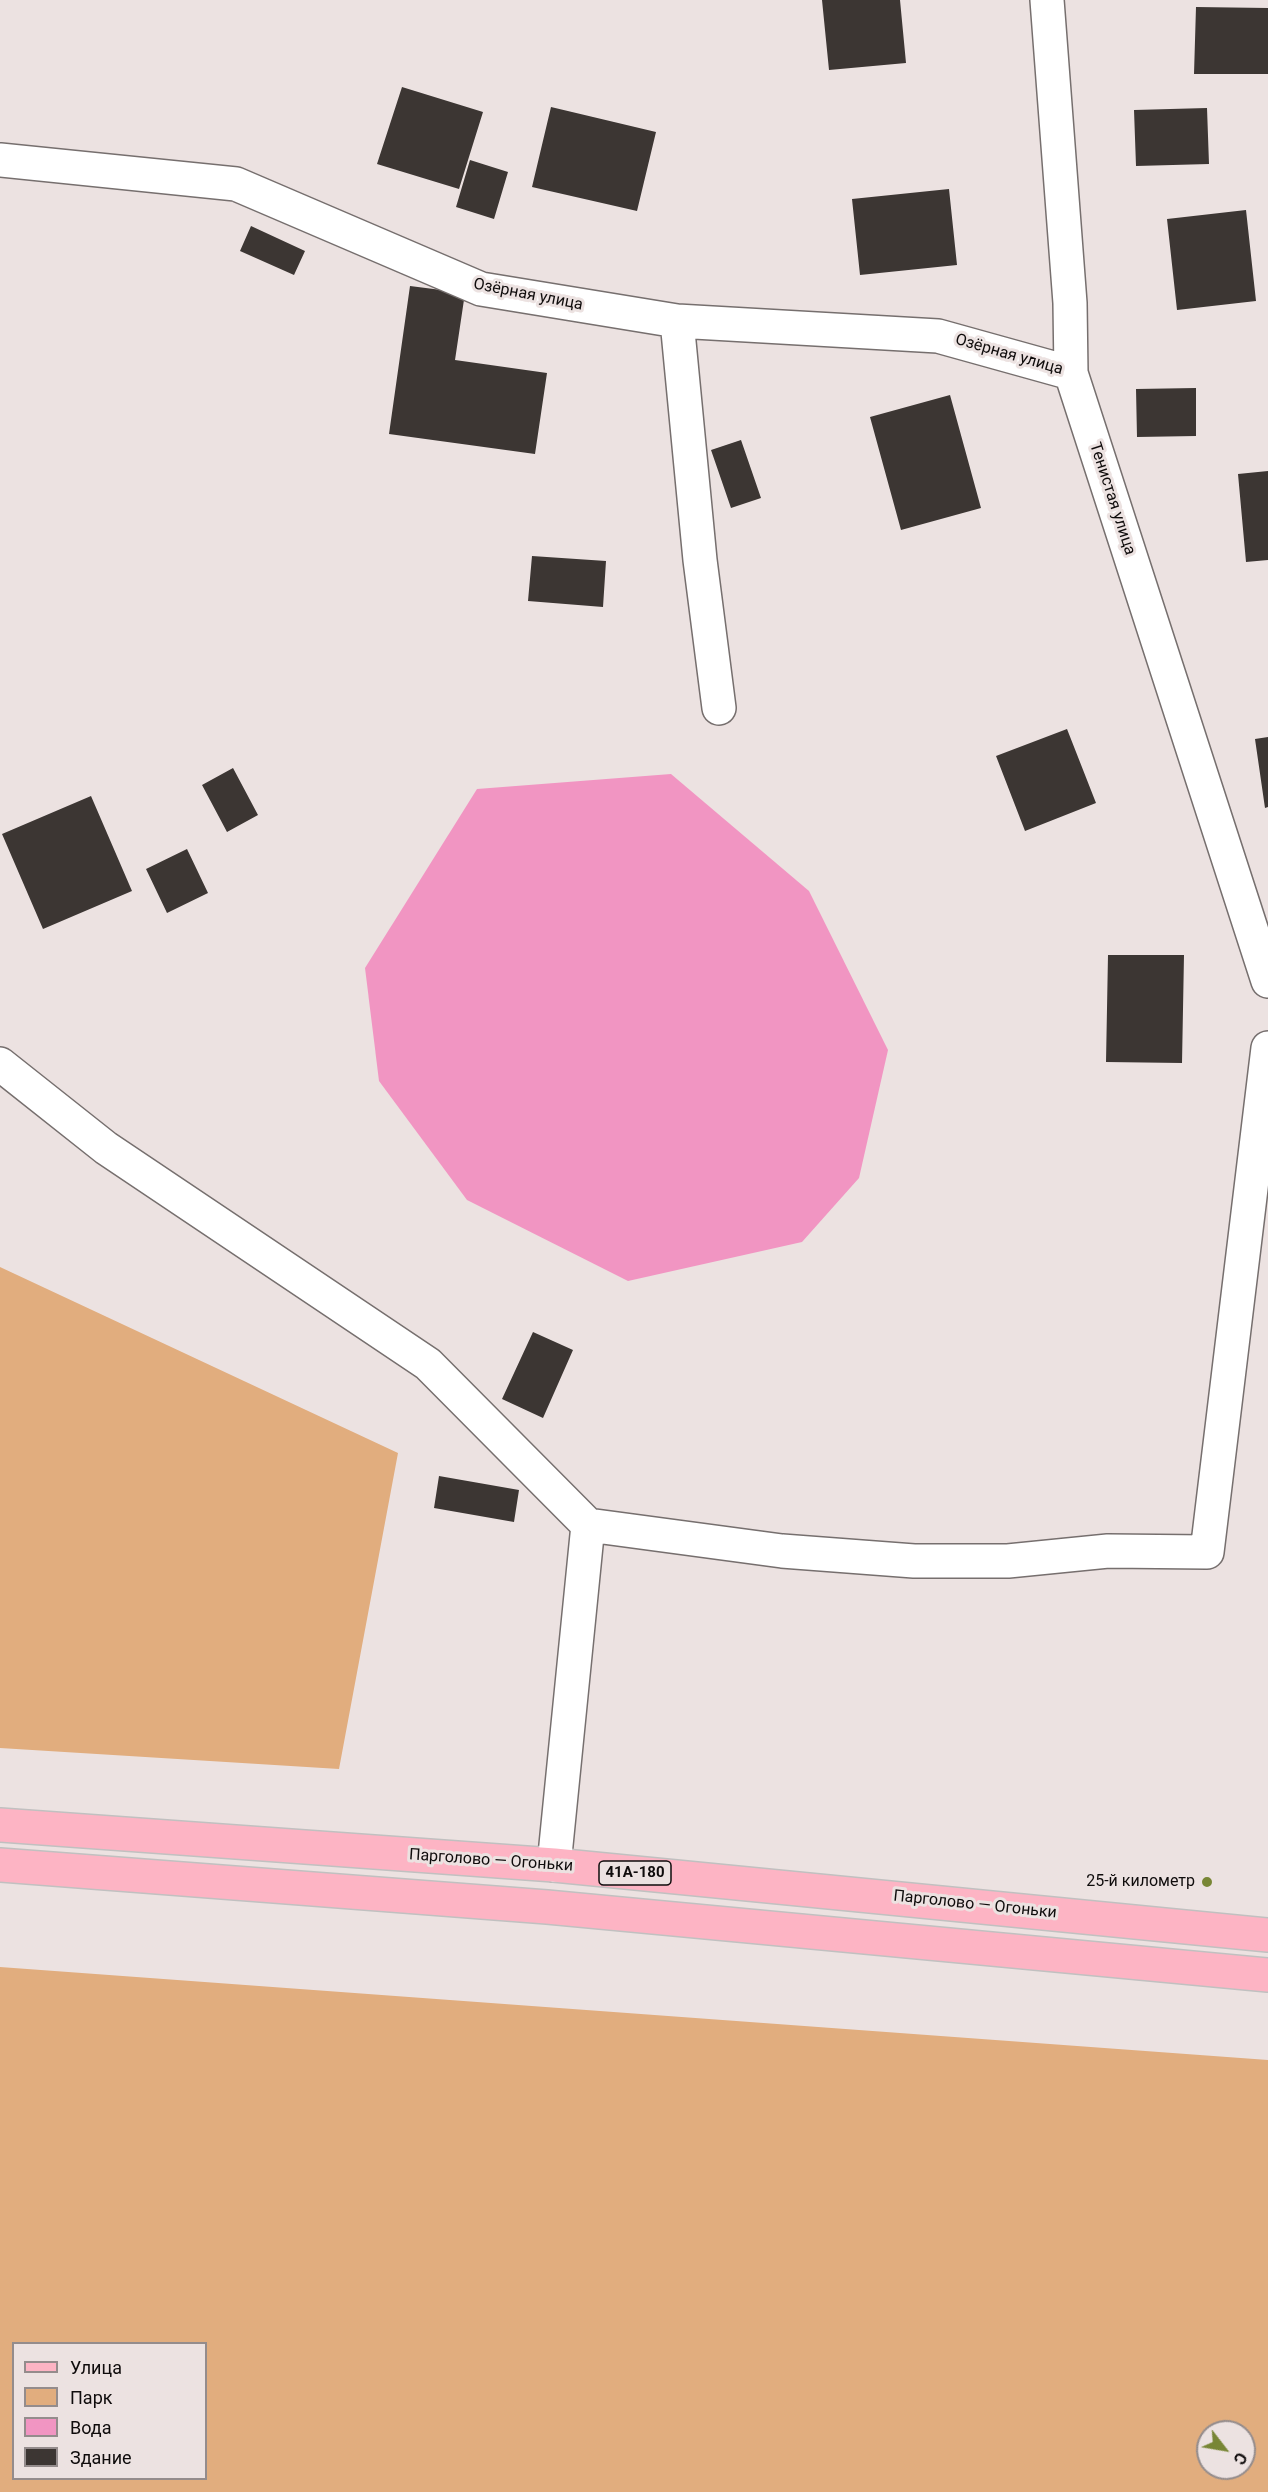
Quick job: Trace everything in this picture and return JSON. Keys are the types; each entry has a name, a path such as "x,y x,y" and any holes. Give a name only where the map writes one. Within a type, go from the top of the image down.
{"main road":[{"name":"Парголово — Огоньки","path":"0,1825 554,1865 1268,1935"},
{"path":"0,1865 547,1907 1268,1975"}],"street":[{"name":"Тенистая улица","path":"1047,0 1070,303 1071,373 1268,981"},
{"name":"Озёрная улица","path":"0,160 236,184 481,289 677,321 938,336 1071,373"},
{"path":"677,321 700,560 719,708"},
{"path":"0,1064 106,1148 428,1364 588,1525 783,1551 914,1562 1008,1561 1108,1551 1207,1552 1268,1048"},
{"path":"554,1865 588,1525"}],"green space":[{"path":"0,1267 398,1453 339,1769 0,1748"},
{"path":"0,1967 1268,2060 1268,2492 0,2492"}],"water":[{"path":"671,774 809,891 888,1050 859,1178 802,1242 628,1281 467,1200 379,1081 365,968 477,789"}],"building":[{"path":"822,0 900,0 906,63 829,70"},
{"path":"1196,7 1268,8 1268,74 1194,74"},
{"path":"402,87 483,112 459,189 377,164"},
{"path":"551,107 656,132 637,211 532,187"},
{"path":"1207,108 1209,164 1136,166 1134,110"},
{"path":"470,160 508,172 494,219 456,207"},
{"path":"949,189 957,265 860,275 852,199"},
{"path":"1246,210 1256,301 1177,310 1167,219"},
{"path":"251,226 305,251 294,275 240,251"},
{"path":"410,286 465,293 455,360 547,373 535,454 389,434"},
{"path":"1196,388 1196,436 1137,437 1136,389"},
{"path":"950,395 981,508 901,530 870,417"},
{"path":"741,440 761,498 731,508 711,450"},
{"path":"1268,471 1268,560 1246,562 1238,474"},
{"path":"532,556 606,561 603,607 528,601"},
{"path":"1067,729 1096,803 1025,831 996,756"},
{"path":"1268,737 1268,807 1265,808 1255,739"},
{"path":"233,768 258,815 227,832 202,785"},
{"path":"91,796 132,891 43,929 2,834"},
{"path":"187,849 208,893 167,913 146,869"},
{"path":"1108,955 1184,955 1182,1063 1106,1062"},
{"path":"533,1332 573,1350 543,1418 502,1399"},
{"path":"439,1476 519,1490 514,1522 434,1508"}],"place":[{"name":"25-й километр","path":"1207,1882"}]}
